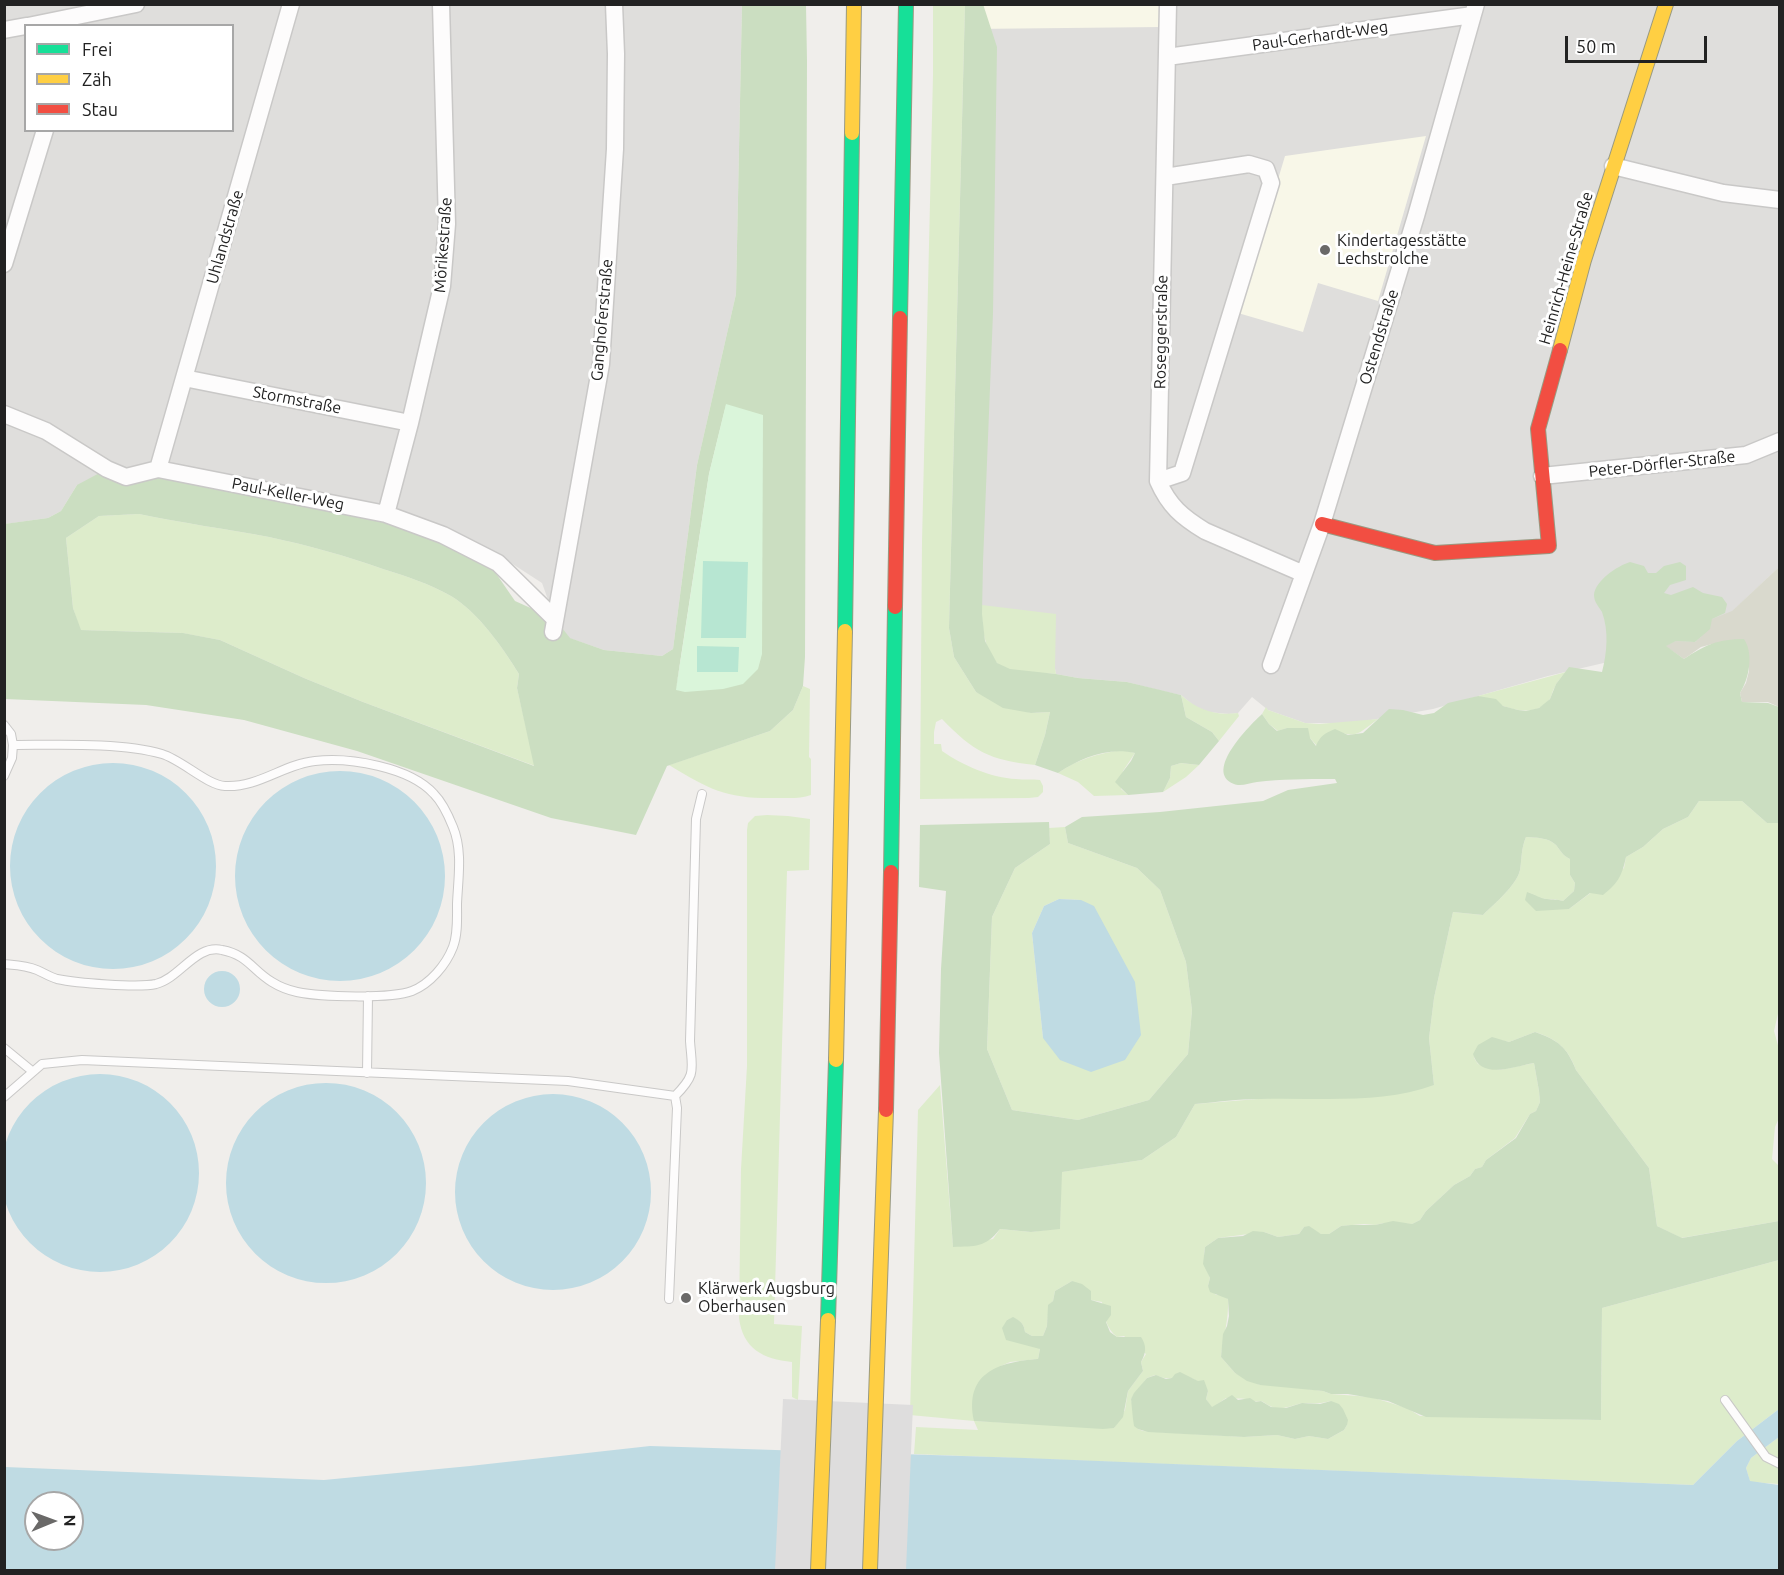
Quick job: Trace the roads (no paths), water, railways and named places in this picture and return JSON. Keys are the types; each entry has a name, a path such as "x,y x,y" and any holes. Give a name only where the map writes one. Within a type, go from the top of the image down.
{"main road":[{"path":"818,1570 831,1268 844,758 854,4"},
{"path":"870,1570 885,1191 906,4"},
{"name":"Heinrich-Heine-Straße","path":"1322,524 1435,553 1549,546 1538,429 1584,260 1666,4"}],"street":[{"path":"35,24 136,4"},
{"name":"Uhlandstraße","path":"158,469 291,4"},
{"name":"Mörikestraße","path":"386,514 442,286 447,224 441,4"},
{"name":"Ganghoferstraße","path":"554,626 601,364 615,149 615,4"},
{"name":"Roseggerstraße","path":"1158,481 1168,4"},
{"name":"Paul-Gerhardt-Weg","path":"1167,57 1475,10"},
{"name":"Ostendstraße","path":"1271,665 1322,524 1413,225 1475,10"},
{"path":"4,30 24,27"},
{"path":"4,264 44,132"},
{"path":"1164,177 1249,164 1266,169 1272,183 1182,472 1158,481 1166,498 1191,523 1304,574"},
{"path":"1613,166 1723,193 1779,200"},
{"name":"Stormstraße","path":"184,378 410,423"},
{"name":"Paul-Keller-Weg","path":"4,414 46,431 107,469 126,477 158,469 386,514 443,535 498,562 554,626"},
{"name":"Peter-Dörfler-Straße","path":"1542,476 1746,455 1779,441"}],"lane":[{"path":"4,725 11,734 13,745 12,758 4,776"},
{"path":"4,964 27,966 53,978 68,981 155,984 168,979 196,956 216,948 237,953 263,976 286,989 301,993 391,996 413,991 428,982 443,965 453,947 459,852 454,828 435,794 417,781 383,767 350,762 314,761 256,781 221,786 164,754 137,748 13,745"},
{"path":"675,1096 689,1082 692,1071 690,1041 696,819 702,794"},
{"path":"367,1072 368,996"},
{"path":"4,1048 32,1071"},
{"path":"4,1096 42,1064 82,1060 568,1081 675,1096"},
{"path":"669,1299 677,1108 675,1096"},
{"path":"1725,1400 1766,1456 1779,1464"}],"water":[{"path":"113,763 133,765 152,771 170,780 186,793 199,809 208,827 214,846 216,866 214,886 208,905 199,923 186,939 170,952 152,961 133,967 113,969 93,967 74,961 56,952 40,939 27,923 18,905 12,886 10,866 12,846 18,827 27,809 40,793 56,780 74,771 93,765"},
{"path":"340,771 360,773 380,779 407,795 421,809 437,836 443,856 445,876 443,896 437,916 421,943 407,957 380,973 360,979 340,981 320,979 300,973 273,957 259,943 243,916 237,896 235,876 237,856 243,836 259,809 273,795 300,779 320,773"},
{"path":"1059,899 1081,900 1094,906 1135,982 1141,1035 1125,1060 1091,1072 1060,1060 1043,1038 1032,933 1044,906"},
{"path":"222,971 235,976 240,989 235,1002 222,1007 209,1002 204,989 209,976"},
{"path":"90,1074 110,1074 138,1081 163,1096 177,1110 192,1135 199,1163 199,1183 192,1211 177,1236 163,1250 129,1268 110,1272 90,1272 62,1265 37,1250 23,1236 5,1202 1,1183 1,1163 8,1135 23,1110 37,1096 71,1078"},
{"path":"326,1083 355,1087 373,1095 397,1112 414,1136 422,1154 426,1183 422,1212 414,1230 397,1254 373,1271 355,1279 326,1283 297,1279 279,1271 255,1254 238,1230 230,1212 226,1183 230,1154 238,1136 255,1112 279,1095 297,1087"},
{"path":"563,1094 591,1101 608,1110 623,1122 635,1137 644,1154 650,1173 650,1211 644,1230 635,1247 623,1262 608,1274 591,1283 572,1289 543,1290 515,1283 498,1274 483,1262 471,1247 462,1230 456,1211 455,1182 462,1154 471,1137 483,1122 498,1110 515,1101 534,1095"},
{"path":"1779,1409 1779,1437 1751,1458 1746,1468 1750,1481 1779,1485 1779,1570 5,1570 5,1467 324,1480 650,1446 1025,1458 1693,1485 1737,1441"}],"place":[{"name":"Kindertagesstätte Lechstrolche","path":"1325,250"},
{"name":"Klärwerk Augsburg Oberhausen","path":"686,1298"}]}
